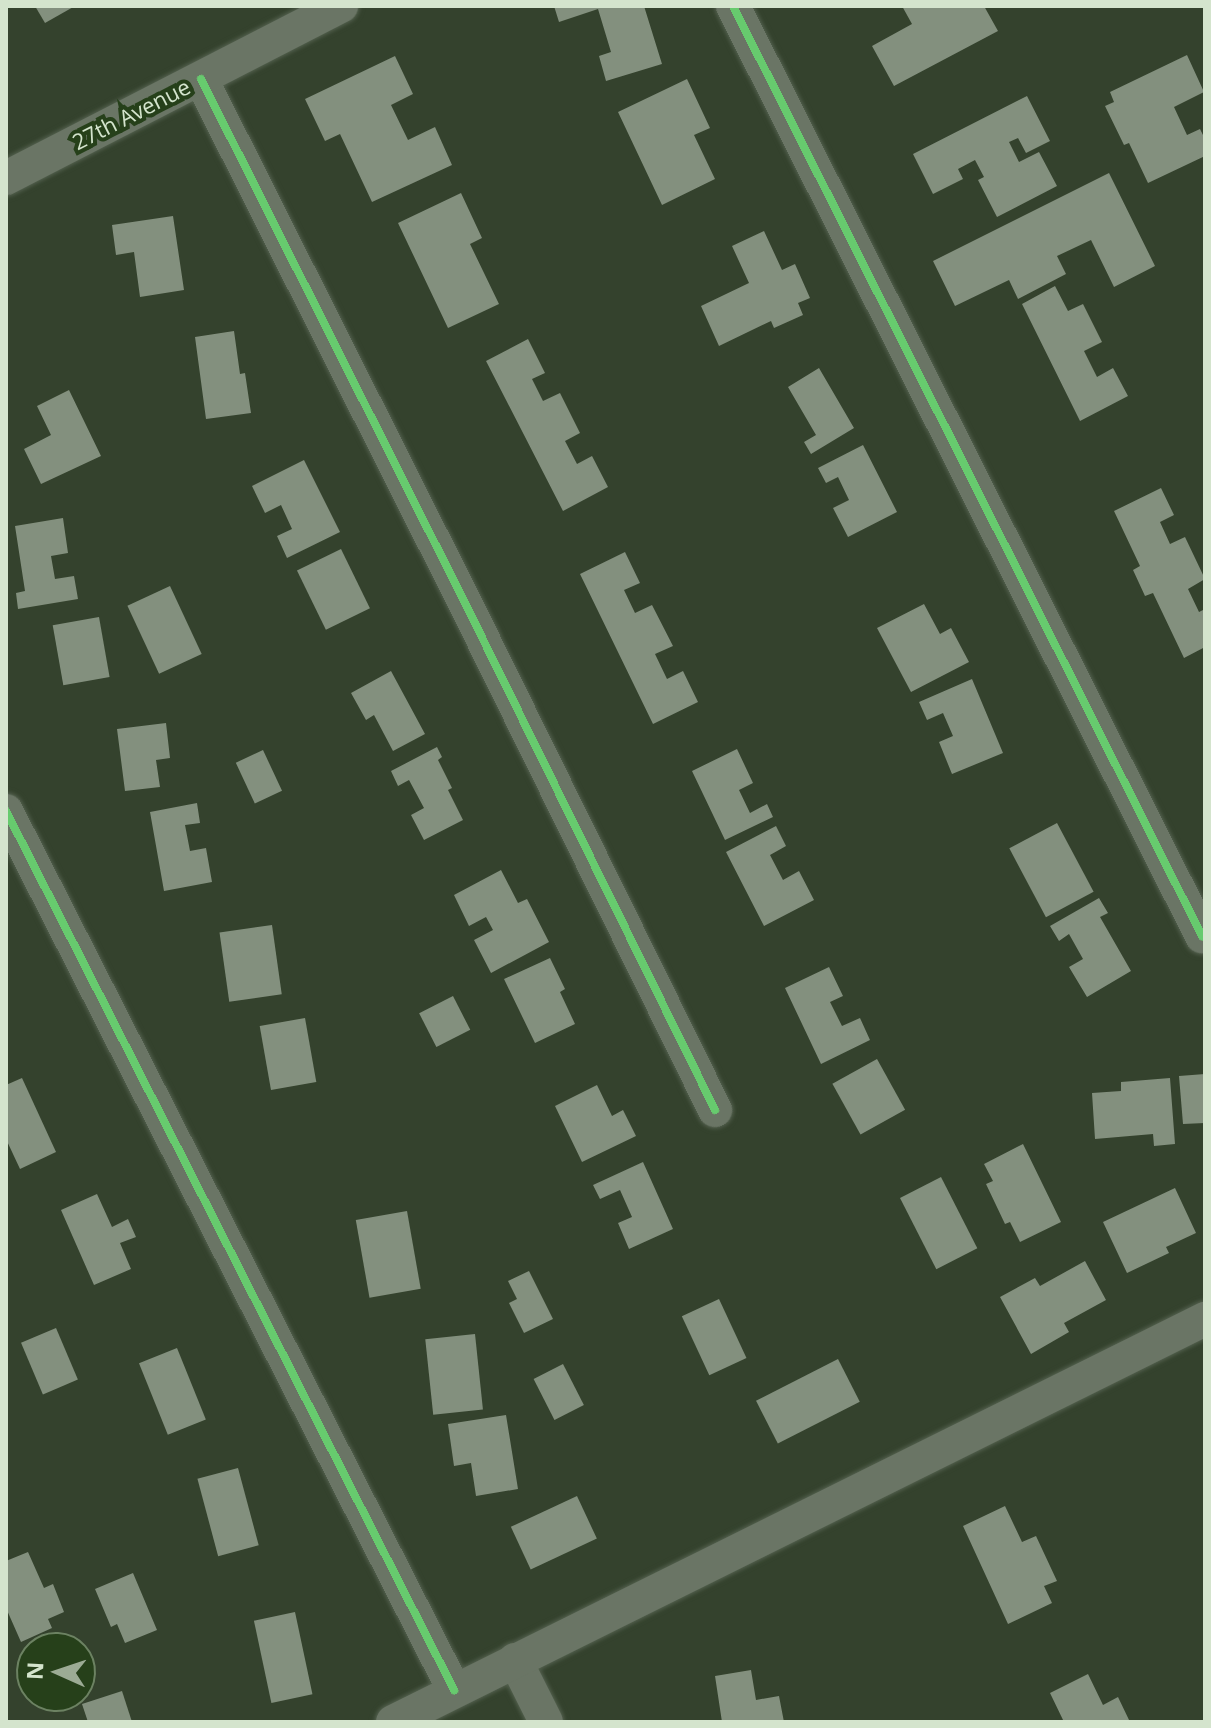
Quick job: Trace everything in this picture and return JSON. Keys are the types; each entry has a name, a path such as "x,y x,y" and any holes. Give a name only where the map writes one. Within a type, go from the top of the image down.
{"street":[{"name":"27th Avenue","path":"6,178 341,6"},
{"path":"733,6 1202,936"},
{"path":"201,79 467,607 715,1110"},
{"path":"6,811 454,1690"},
{"path":"393,1722 1205,1319"},
{"path":"515,1660 546,1722"}],"building":[{"path":"35,6 75,6 45,23"},
{"path":"554,6 644,6 662,64 606,81 599,56 611,52 598,9 559,22"},
{"path":"902,6 984,6 998,31 894,86 872,46 912,24"},
{"path":"1187,55 1204,92 1174,107 1187,135 1200,129 1205,139 1205,156 1148,183 1129,143 1124,145 1105,106 1114,102 1110,92"},
{"path":"395,56 413,94 391,105 408,140 435,127 452,165 372,202 340,134 325,141 305,99"},
{"path":"687,79 710,128 694,135 715,179 662,205 618,112"},
{"path":"1027,96 1050,141 1026,153 1018,138 1009,142 1019,162 1039,152 1057,186 997,217 978,180 984,177 975,160 958,169 963,179 933,194 913,154"},
{"path":"1109,173 1155,266 1114,287 1091,240 1057,256 1066,274 1018,299 1009,280 955,306 933,261"},
{"path":"461,193 482,238 470,244 499,304 448,328 398,223"},
{"path":"173,216 184,290 140,297 134,252 116,255 112,225"},
{"path":"764,231 782,270 795,264 810,298 798,303 803,315 774,328 771,321 719,346 701,306 749,283 732,246"},
{"path":"1055,286 1068,311 1083,304 1102,342 1084,351 1097,377 1113,368 1128,396 1080,421 1022,304"},
{"path":"234,331 240,374 245,373 251,413 206,419 195,337"},
{"path":"528,339 545,373 532,379 543,401 560,393 580,433 565,441 577,464 592,456 608,487 563,511 486,361"},
{"path":"819,368 854,428 811,454 804,442 816,435 788,387"},
{"path":"69,390 101,456 41,484 24,449 51,435 37,406"},
{"path":"863,445 897,512 848,537 833,508 849,500 838,477 826,483 818,468"},
{"path":"304,460 340,532 287,558 277,536 292,529 281,505 265,513 252,486"},
{"path":"1161,488 1174,515 1160,522 1170,544 1185,537 1205,579 1188,589 1199,612 1205,609 1205,647 1184,658 1153,593 1145,596 1133,570 1140,566 1114,511"},
{"path":"63,518 68,553 51,556 55,579 74,576 78,599 18,609 16,593 25,591 15,526"},
{"path":"341,549 370,608 326,630 297,570"},
{"path":"625,552 640,583 624,590 635,613 652,605 673,646 655,654 667,679 683,671 698,702 653,724 580,574"},
{"path":"170,586 202,654 159,674 127,606"},
{"path":"924,604 940,634 951,628 969,662 911,692 877,628"},
{"path":"99,617 110,677 63,685 53,625"},
{"path":"391,671 425,734 393,751 374,715 366,720 351,693"},
{"path":"972,679 1003,753 952,774 939,742 953,736 943,713 927,720 919,702"},
{"path":"166,723 170,758 156,760 160,787 125,791 117,729"},
{"path":"437,747 442,757 438,760 452,788 448,790 463,820 424,840 411,815 424,808 409,780 398,786 391,771"},
{"path":"737,749 753,783 739,790 750,813 767,804 773,817 725,840 692,771"},
{"path":"263,750 282,791 255,803 236,763"},
{"path":"197,803 200,823 185,825 190,851 206,848 212,882 164,891 150,812"},
{"path":"1057,823 1094,892 1046,917 1009,848"},
{"path":"776,826 786,846 770,855 783,880 799,871 814,900 764,926 726,852"},
{"path":"501,870 518,903 527,899 549,942 491,973 474,940 493,930 486,917 469,926 454,895"},
{"path":"1099,898 1108,913 1100,917 1131,971 1087,997 1069,967 1083,959 1069,934 1059,941 1050,926"},
{"path":"272,925 282,994 229,1002 220,932"},
{"path":"550,958 565,989 560,992 575,1024 535,1043 504,979"},
{"path":"829,967 843,996 830,1002 842,1026 860,1018 870,1040 821,1064 785,988"},
{"path":"453,996 470,1030 436,1047 419,1013"},
{"path":"305,1018 316,1082 271,1090 260,1026"},
{"path":"877,1059 905,1110 861,1134 832,1084"},
{"path":"1205,1074 1205,1123 1183,1124 1179,1076"},
{"path":"22,1078 56,1152 20,1169 6,1139 6,1085"},
{"path":"1170,1078 1175,1144 1154,1146 1153,1134 1095,1139 1092,1093 1121,1091 1121,1082"},
{"path":"597,1085 612,1116 623,1110 636,1136 582,1162 555,1106"},
{"path":"1023,1144 1061,1222 1020,1242 1010,1222 1005,1224 986,1184 993,1181 984,1164"},
{"path":"643,1162 673,1229 629,1249 618,1223 632,1217 620,1190 600,1199 593,1185"},
{"path":"941,1177 977,1248 936,1269 900,1198"},
{"path":"1175,1188 1196,1233 1166,1247 1169,1253 1127,1273 1103,1222"},
{"path":"97,1194 112,1227 128,1219 136,1237 120,1243 131,1269 94,1285 61,1210"},
{"path":"407,1211 421,1289 370,1298 356,1220"},
{"path":"1085,1261 1106,1300 1064,1323 1069,1332 1031,1354 1000,1297 1035,1278 1040,1286"},
{"path":"529,1271 553,1319 524,1333 509,1303 517,1299 508,1281"},
{"path":"719,1299 746,1358 709,1375 682,1316"},
{"path":"56,1328 78,1380 43,1394 21,1343"},
{"path":"475,1334 483,1410 433,1415 425,1339"},
{"path":"177,1348 206,1419 168,1435 139,1363"},
{"path":"838,1359 860,1402 778,1444 756,1401"},
{"path":"563,1364 584,1405 554,1420 534,1379"},
{"path":"506,1415 518,1489 476,1496 471,1463 454,1466 448,1424"},
{"path":"238,1468 259,1545 218,1556 197,1479"},
{"path":"577,1496 597,1539 531,1569 511,1527"},
{"path":"1005,1506 1022,1542 1036,1536 1057,1581 1044,1586 1052,1603 1008,1624 963,1526"},
{"path":"28,1552 44,1588 53,1584 64,1612 48,1619 52,1628 43,1632 17,1632 6,1608 6,1561"},
{"path":"133,1573 157,1630 125,1643 117,1624 111,1627 95,1589"},
{"path":"295,1612 312,1694 271,1703 254,1621"},
{"path":"751,1670 756,1700 779,1696 784,1722 722,1722 715,1676"},
{"path":"1088,1674 1103,1705 1118,1697 1130,1722 1064,1722 1050,1693"},
{"path":"122,1691 132,1722 88,1722 85,1712 96,1712 96,1699"}],"cycle path":[{"path":"733,6 1202,936"},
{"path":"201,79 467,607 715,1110"},
{"path":"6,811 454,1690"}]}
